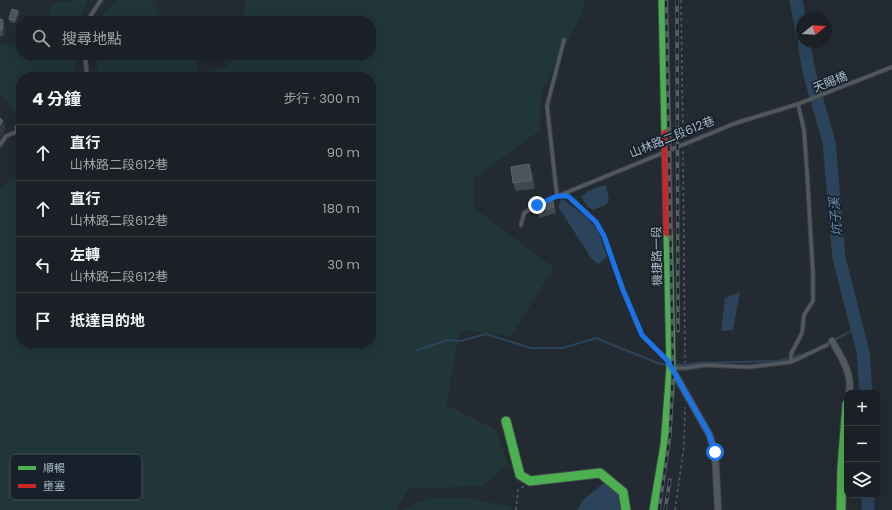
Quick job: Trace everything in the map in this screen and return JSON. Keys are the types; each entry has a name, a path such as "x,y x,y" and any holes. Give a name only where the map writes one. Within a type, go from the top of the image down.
{"street":[{"name":"機捷路一段","path":"654,510 664,446 670,364 663,0"},
{"path":"832,341 847,370 851,386 850,390"},
{"path":"670,364 709,434 715,452 718,510"},
{"path":"506,421 520,475 530,481 600,473 623,492 626,510"},
{"path":"841,510 846,426"}],"lane":[{"path":"90,16 101,0"},
{"path":"564,40 547,106 557,196 568,196 596,222 604,236 623,290 642,335 670,364 686,368 704,365 749,367 791,362 827,345"},
{"path":"85,60 87,72"},
{"name":"天賜橋","path":"798,104 892,67"},
{"path":"791,362 791,354 802,333 804,315 813,301 813,274 804,130 798,104"},
{"name":"山林路二段612巷","path":"521,225 524,213 557,196 736,123 798,104"},
{"path":"0,145 6,136 16,132"}],"path":[{"path":"681,0 685,360"},
{"path":"675,510 684,446 686,393"},
{"path":"516,510 518,490 530,481"}],"green space":[{"path":"73,0 88,0 82,16 50,16 51,5"},
{"path":"118,0 153,0 162,16 101,16"},
{"path":"246,0 585,0 583,12 542,92 539,131 473,179 474,208 554,268 511,336 460,330 446,405 496,430 508,464 483,486 408,489 396,510 0,510 0,189 13,177 16,177 16,348 376,348 376,72 205,72 229,66 231,60 376,60 376,16 242,16"},
{"path":"16,44 16,60 75,60 75,72 16,72 16,114 1,94 0,95 0,45"},
{"path":"97,60 197,60 197,72 97,72"},
{"path":"430,498 468,498 511,507 511,510 401,510"}],"water":[{"path":"601,186 606,186 609,200 606,205 593,210 588,207 581,197 588,191"},
{"path":"562,199 584,215 598,230 607,256 598,264 591,258 559,208 559,204"},
{"path":"740,292 733,330 721,331 725,298"},
{"path":"605,482 620,496 621,510 577,510 583,500"}],"building":[{"path":"12,9 18,11 15,20 9,19"},
{"path":"0,19 3,20 2,31 0,30"},
{"path":"0,118 3,121 0,125"},
{"path":"529,164 532,180 513,183 511,167"},
{"path":"552,198 554,207 537,212 535,204"}],"waterway":[{"name":"坑子溪","path":"796,0 798,12"},
{"name":"坑子溪","path":"805,48 809,72 829,142 839,258 863,352 866,390"},
{"path":"826,344 857,328"},
{"path":"417,350 448,340 460,341 486,334 531,348 563,348 596,338 660,364 669,365"},
{"path":"674,365 778,361 808,353"},
{"name":"坑子溪","path":"868,498 868,510"}],"railway":[{"path":"659,510 670,434 673,369 666,0"},
{"path":"677,0 678,331"},
{"path":"665,510 670,480"}],"traffic: fast":[{"path":"663,0 666,134"},
{"path":"654,510 665,445 671,368 668,232"},
{"path":"506,421 520,475 530,481 600,473 623,492 626,510"},
{"path":"841,510 845,426"}],"traffic: jam":[{"path":"666,134 668,232"}],"route":[{"path":"537,205 557,196 568,196 596,222 604,236 623,290 642,335 667,360 709,434 715,452"}]}
